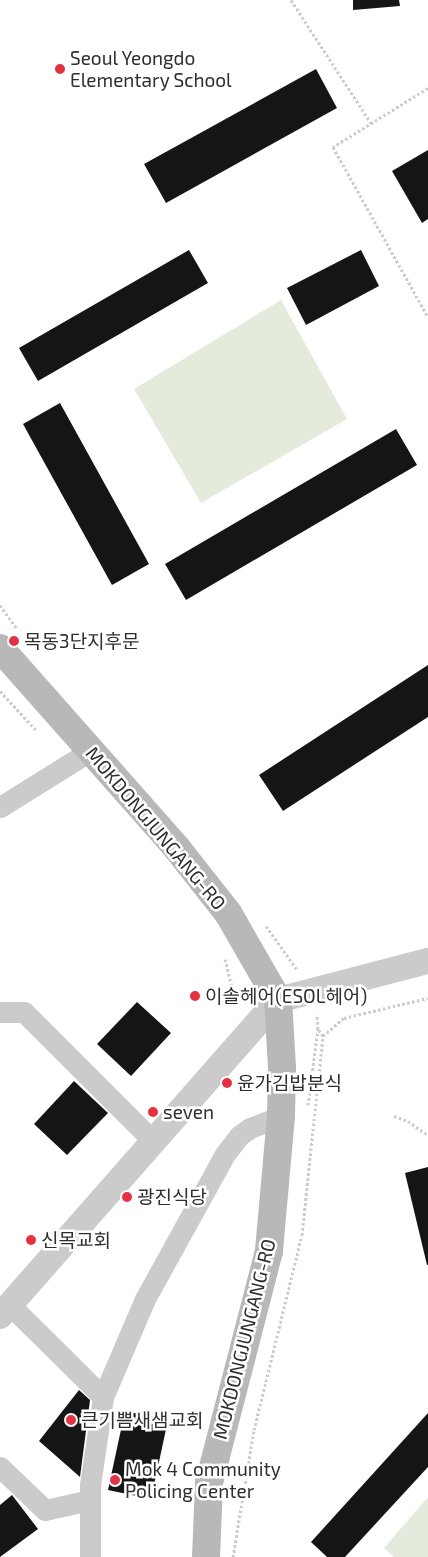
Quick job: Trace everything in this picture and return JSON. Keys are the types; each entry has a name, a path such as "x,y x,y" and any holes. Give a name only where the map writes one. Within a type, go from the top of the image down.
{"main road":[{"name":"MOKDONGJUNGANG-RO","path":"0,648 176,847 228,913 278,1000 282,1068 281,1116 269,1251 209,1483 206,1557"}],"street":[{"path":"0,807 90,750"},
{"path":"104,1397 5,1310 278,1000 428,961"},
{"path":"0,1012 24,1012 153,1141"},
{"path":"90,1557 90,1485 104,1397 145,1299 225,1154 240,1135 250,1128 281,1116"},
{"path":"0,1467 45,1510 90,1500"}],"path":[{"path":"291,0 371,123"},
{"path":"428,88 333,147 428,317"},
{"path":"0,691 44,738"},
{"path":"222,949 234,996"},
{"path":"323,1036 344,1018 428,998"},
{"path":"394,1116 408,1121 428,1135"}],"green space":[{"path":"281,300 347,419 201,503 134,389"},
{"path":"428,1497 428,1557 394,1557 384,1548"}],"building":[{"path":"353,0 399,0 400,6 353,10"},
{"path":"316,69 337,108 166,203 144,164"},
{"path":"428,150 428,219 422,223 392,171"},
{"path":"189,250 208,283 38,381 19,348"},
{"path":"361,250 379,286 306,325 287,288"},
{"path":"60,403 149,564 112,585 23,424"},
{"path":"396,429 417,465 186,600 165,564"},
{"path":"428,665 428,717 283,811 259,775"},
{"path":"137,1002 171,1033 131,1076 97,1044"},
{"path":"74,1081 108,1113 67,1155 34,1124"},
{"path":"428,1167 428,1265 427,1265 405,1173"},
{"name":"큰기쁨새샘교회","path":"79,1390 90,1400 80,1477 39,1441"},
{"path":"125,1411 168,1420 151,1499 108,1490"},
{"path":"428,1413 428,1467 345,1557 327,1557 311,1542"},
{"path":"12,1495 38,1529 0,1557 0,1505"}],"place":[{"name":"Seoul Yeongdo Elementary School","path":"60,69"},
{"name":"목동3단지후문","path":"14,641"},
{"name":"이솔헤어(ESOL헤어)","path":"195,996"},
{"name":"윤가김밥분식","path":"227,1083"},
{"name":"seven","path":"153,1112"},
{"name":"광진식당","path":"127,1197"},
{"name":"신목교회","path":"31,1240"},
{"name":"큰기쁨새샘교회","path":"71,1420"},
{"name":"Mok 4 Community Policing Center","path":"115,1480"}]}
